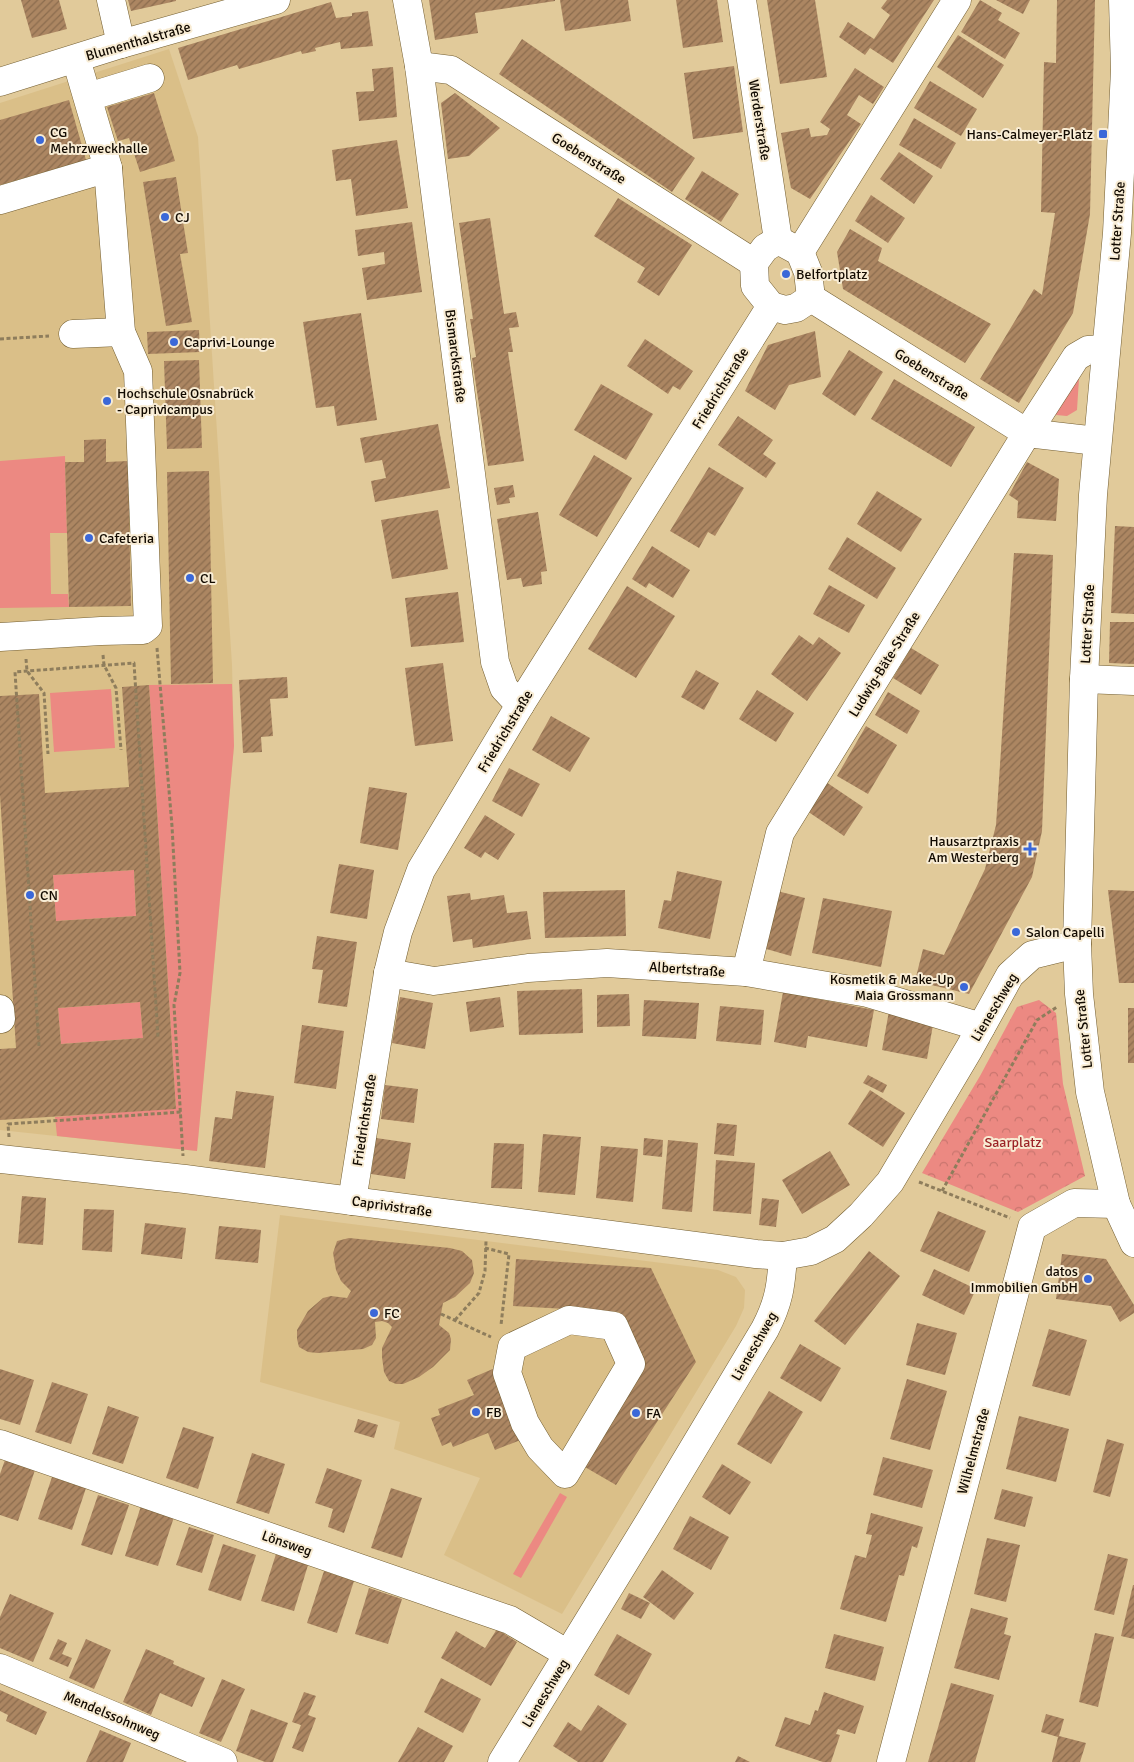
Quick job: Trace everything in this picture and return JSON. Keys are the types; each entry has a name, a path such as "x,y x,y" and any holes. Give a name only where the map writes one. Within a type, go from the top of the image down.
{"street":[{"path":"111,0 121,44"},
{"name":"Blumenthalstraße","path":"0,82 76,59 230,7 276,0"},
{"name":"Bismarckstraße","path":"407,0 419,66 495,662 504,688 520,705"},
{"name":"Werderstraße","path":"742,0 789,246"},
{"path":"789,246 957,0"},
{"name":"Lotter Straße","path":"1123,0 1126,234 1105,349 1097,441 1084,679 1077,944 1078,994 1090,1092 1116,1204 1134,1243"},
{"path":"12,637 143,630 148,626 138,371 120,332 108,168 76,59"},
{"name":"Goebenstraße","path":"419,66 451,70 754,262"},
{"path":"88,97 150,78"},
{"path":"0,200 108,168"},
{"path":"789,246 808,272 811,298 796,308 785,310 771,306 756,286 754,262 765,248 789,246"},
{"name":"Goebenstraße","path":"811,298 1027,433"},
{"name":"Friedrichstraße","path":"352,1201 388,973 398,932 421,870 520,705 771,306"},
{"path":"74,334 120,332"},
{"name":"Ludwig-Bäte-Straße","path":"746,972 780,833 1076,356 1088,350 1105,349"},
{"path":"1027,433 1097,441"},
{"path":"1084,679 1134,681"},
{"name":"Lieneschweg","path":"502,1762 776,1310 782,1285 783,1256 811,1252 835,1239 861,1215 890,1182 1010,975 1032,955 1077,944"},
{"name":"Albertstraße","path":"388,973 434,981 528,968 608,963 746,972 868,993 981,1027"},
{"path":"0,1009 1,1019"},
{"name":"Caprivistraße","path":"0,1159 184,1179 783,1256"},
{"path":"1032,1227 1074,1203 1116,1204"},
{"name":"Wilhelmstraße","path":"891,1762 1032,1227"},
{"path":"570,1320 614,1326 631,1364 565,1474 540,1448 525,1423 507,1373 512,1346 570,1320"},
{"name":"Lönsweg","path":"0,1444 510,1620 568,1654"},
{"name":"Mendelssohnweg","path":"0,1668 223,1762"}],"path":[{"path":"0,339 74,334"},
{"path":"12,637 27,671 44,693 48,754"},
{"path":"157,644 172,826 180,974 174,1005 184,1179"},
{"path":"39,1046 15,672 27,671 134,663 158,1037"},
{"path":"116,688 120,750"},
{"path":"942,1191 1037,1020 1078,994"},
{"path":"8,1124 181,1112"},
{"path":"913,1180 1032,1227"},
{"path":"454,1320 479,1293 486,1271 485,1248 489,1219"},
{"path":"485,1248 509,1254 500,1331"},
{"path":"441,1314 490,1336"}],"shaded area":[{"name":"Hochschule Osnabrück - Caprivicampus","path":"169,49 198,137 232,665 234,746 197,1151 0,1130 0,103"},
{"path":"280,1215 718,1270 736,1277 745,1290 744,1308 736,1326 562,1614 444,1555 480,1478 394,1449 400,1422 260,1382"}],"green space":[{"path":"1080,363 1077,410 1067,416 1045,414"},
{"path":"65,456 67,533 50,533 51,594 68,594 69,607 0,608 0,461"},
{"path":"232,684 234,746 197,1151 57,1136 55,1117 176,1108 149,685"},
{"path":"111,689 115,748 54,752 50,693"},
{"path":"134,870 136,916 56,921 53,875"},
{"name":"Saarplatz","path":"1039,1000 1056,1013 1063,1084 1085,1176 1018,1212 922,1173 980,1076 1017,1007"},
{"path":"140,1002 143,1038 61,1044 58,1008"},
{"path":"560,1493 567,1497 521,1578 513,1574"}],"building":[{"path":"21,0 59,0 67,29 32,38"},
{"path":"128,0 176,0 176,1 131,11"},
{"path":"429,0 555,1 475,13 478,33 435,40"},
{"path":"560,0 628,0 631,21 565,31"},
{"path":"676,0 717,0 723,42 683,48"},
{"path":"767,0 815,0 827,77 780,84"},
{"path":"887,0 934,0 893,63 870,48 865,55 839,37 848,22 874,39 890,15 881,8"},
{"path":"980,0 1002,13 998,20 1020,33 1005,59 961,32"},
{"path":"996,0 1030,0 1023,14"},
{"path":"1057,0 1095,0 1090,214 1073,313 1019,403 980,379 1034,289 1042,295 1055,213 1041,212 1044,62 1056,63"},
{"path":"331,2 336,18 368,11 373,46 341,49 340,42 315,48 316,51 302,54 301,51 239,69 237,65 188,80 178,48"},
{"path":"958,35 1004,65 983,98 937,67"},
{"path":"522,39 695,158 672,192 499,74"},
{"path":"734,66 743,132 693,139 684,73"},
{"path":"393,67 397,117 359,121 356,92 374,91 372,69"},
{"path":"855,68 884,87 873,104 859,95 847,115 861,124 810,199 791,188 781,133 809,128 811,137 827,135 830,129 820,122"},
{"path":"930,81 977,109 961,136 914,108"},
{"path":"154,93 175,161 140,172 129,138 118,141 107,107"},
{"path":"455,93 500,128 469,156 448,159 441,103"},
{"name":"CG Mehrzweckhalle","path":"69,100 86,160 0,185 0,120"},
{"path":"914,118 956,143 941,169 899,145"},
{"path":"397,140 408,208 356,216 351,179 336,181 332,150"},
{"path":"899,152 933,176 914,204 880,179"},
{"path":"702,171 739,194 721,222 685,199"},
{"name":"CJ","path":"176,177 188,253 180,254 192,322 166,326 143,182"},
{"path":"871,195 905,218 888,243 855,221"},
{"path":"618,198 692,245 659,296 637,282 645,268 594,236"},
{"path":"490,218 504,314 516,312 519,327 509,328 513,352 508,352 524,461 488,466 472,358 476,357 470,319 473,319 459,223"},
{"path":"412,222 422,292 367,300 362,268 385,264 384,252 358,256 355,230"},
{"path":"850,229 882,248 878,261 991,324 965,363 843,289 837,252"},
{"path":"361,313 377,420 337,426 334,406 316,408 303,322"},
{"name":"Caprivi-Lounge","path":"199,330 200,352 148,354 147,332"},
{"path":"815,331 821,377 789,385 775,410 745,391 768,345"},
{"path":"645,339 693,371 680,390 673,386 668,394 627,366"},
{"path":"849,350 883,372 855,416 822,394"},
{"path":"199,360 202,448 167,449 164,361"},
{"path":"894,379 975,427 951,467 871,419"},
{"path":"601,384 653,414 626,460 574,430"},
{"path":"738,416 773,440 763,454 776,463 766,478 718,445"},
{"path":"438,424 450,488 375,502 371,481 386,478 382,460 365,463 360,438"},
{"path":"106,439 106,462 128,461 131,606 69,607 65,462 84,462 84,440"},
{"path":"594,455 632,478 597,537 559,515"},
{"path":"1027,462 1059,479 1056,521 1017,518 1018,501 1009,495"},
{"path":"709,467 744,488 715,536 708,532 699,548 670,531"},
{"name":"CL","path":"209,471 213,683 171,684 167,472"},
{"path":"513,485 515,497 509,498 510,503 497,505 494,488"},
{"path":"877,491 922,519 901,552 857,524"},
{"path":"438,510 448,569 392,579 381,520"},
{"path":"538,512 547,571 541,572 542,584 523,587 521,578 507,580 497,519"},
{"path":"1115,526 1134,527 1134,614 1111,613"},
{"path":"847,537 896,568 877,599 828,569"},
{"path":"652,546 690,570 673,598 649,583 646,588 632,579"},
{"path":"1014,553 1053,555 1042,831 1032,877 969,994 915,981 923,949 944,955 985,869 996,825"},
{"path":"829,585 865,605 849,633 813,614"},
{"path":"627,586 675,616 636,678 588,649"},
{"path":"458,592 464,642 411,647 405,598"},
{"path":"1110,622 1134,622 1134,664 1109,663"},
{"path":"799,635 813,645 819,637 841,653 807,701 771,674"},
{"path":"911,648 939,665 921,695 893,678"},
{"path":"443,663 453,741 415,746 405,668"},
{"path":"696,670 719,683 704,710 681,697"},
{"path":"287,677 288,698 270,699 273,736 261,737 262,752 243,753 239,680"},
{"name":"CN","path":"149,685 176,1109 0,1120 0,1049 16,1048 0,795 0,696 39,694 45,793 129,787 122,687","holes":["134,870 136,916 56,921 53,875","140,1002 143,1038 61,1044 58,1008"]},
{"path":"757,690 794,713 776,742 739,719"},
{"path":"888,692 920,711 907,734 875,715"},
{"path":"551,716 590,738 570,772 532,750"},
{"path":"866,726 897,745 868,794 837,776"},
{"path":"509,768 540,784 522,817 492,801"},
{"path":"826,782 863,807 844,836 807,811"},
{"path":"369,787 407,793 398,850 360,843"},
{"path":"485,815 515,834 498,860 485,852 481,858 464,848"},
{"path":"339,864 374,870 367,919 330,913"},
{"path":"677,871 722,881 710,939 658,928 664,900 671,901"},
{"path":"625,890 626,936 545,938 543,892"},
{"path":"773,890 805,898 791,956 759,947"},
{"path":"1108,890 1134,891 1134,983 1119,983"},
{"path":"470,893 471,900 504,895 507,913 527,911 531,939 473,948 472,939 453,942 447,896"},
{"path":"823,898 892,911 881,967 812,953"},
{"path":"317,936 357,942 347,1007 318,1003 323,970 312,969"},
{"path":"582,989 583,1033 519,1035 517,991"},
{"path":"783,992 874,1010 867,1047 808,1036 806,1048 774,1042"},
{"path":"629,994 630,1026 597,1027 597,995"},
{"path":"400,997 433,1003 425,1049 392,1043"},
{"path":"500,997 504,1027 470,1032 466,1002"},
{"path":"644,1000 699,1003 696,1039 642,1036"},
{"path":"720,1006 764,1010 761,1045 716,1041"},
{"path":"1128,1008 1134,1008 1134,1063 1128,1063"},
{"path":"889,1011 934,1019 927,1059 882,1050"},
{"path":"302,1025 344,1031 336,1089 294,1083"},
{"path":"868,1075 887,1085 883,1093 863,1083"},
{"path":"385,1085 418,1089 414,1123 381,1119"},
{"path":"870,1090 905,1113 883,1147 848,1124"},
{"path":"236,1091 274,1096 265,1168 209,1161 215,1117 232,1119"},
{"path":"717,1123 737,1125 734,1156 714,1154"},
{"path":"543,1134 581,1137 575,1195 538,1192"},
{"path":"376,1138 411,1143 405,1179 371,1174"},
{"path":"644,1138 663,1140 662,1157 643,1155"},
{"path":"668,1140 698,1143 692,1212 662,1209"},
{"path":"494,1143 524,1144 522,1189 491,1188"},
{"path":"601,1146 638,1149 633,1202 596,1198"},
{"path":"830,1151 850,1185 802,1214 782,1180"},
{"path":"716,1160 755,1163 751,1214 713,1211"},
{"path":"22,1196 46,1198 43,1245 18,1243"},
{"path":"762,1198 779,1200 776,1227 759,1225"},
{"path":"84,1209 114,1210 112,1252 82,1250"},
{"path":"938,1211 986,1231 969,1272 920,1251"},
{"path":"145,1223 186,1228 182,1259 141,1254"},
{"path":"219,1226 261,1230 258,1263 215,1259"},
{"name":"FC","path":"349,1238 450,1248 462,1251 472,1260 474,1273 470,1283 455,1297 443,1303 439,1325 449,1333 451,1339 450,1350 433,1367 419,1377 403,1384 389,1381 384,1372 382,1348 392,1327 388,1323 382,1321 375,1322 376,1338 372,1345 363,1349 318,1353 308,1352 299,1347 297,1330 308,1311 323,1298 331,1296 347,1298 351,1291 341,1281 336,1270 333,1253 337,1241"},
{"path":"869,1251 900,1276 845,1345 814,1321"},
{"name":"datos Immobilien GmbH","path":"1062,1254 1106,1259 1134,1305 1134,1313 1120,1322 1111,1306 1056,1299"},
{"name":"FA","path":"516,1259 651,1268 696,1362 616,1485 578,1463 642,1359 619,1312 513,1306"},
{"path":"934,1269 976,1289 964,1315 922,1295"},
{"path":"917,1323 957,1333 945,1375 906,1365"},
{"path":"1049,1329 1087,1340 1070,1396 1032,1386"},
{"path":"800,1344 841,1368 821,1402 780,1378"},
{"name":"FB","path":"495,1368 523,1439 495,1450 488,1433 453,1447 451,1442 442,1446 431,1418 440,1415 438,1409 474,1395 467,1380"},
{"path":"0,1369 34,1380 20,1425 0,1419"},
{"path":"907,1379 947,1391 930,1450 890,1439"},
{"path":"52,1382 88,1394 71,1444 35,1432"},
{"path":"769,1391 803,1412 771,1464 737,1444"},
{"path":"108,1406 139,1417 123,1464 92,1454"},
{"path":"1019,1416 1069,1429 1056,1482 1006,1469"},
{"path":"358,1419 378,1425 374,1438 354,1432"},
{"path":"183,1427 214,1437 198,1489 166,1478"},
{"path":"1107,1439 1124,1444 1110,1497 1093,1492"},
{"path":"252,1453 285,1464 269,1514 236,1503"},
{"path":"883,1457 933,1470 922,1508 873,1495"},
{"path":"5,1460 35,1470 18,1521 0,1515 0,1474"},
{"path":"722,1464 751,1482 730,1515 702,1497"},
{"path":"327,1468 362,1480 344,1533 328,1527 333,1509 315,1503"},
{"path":"52,1477 86,1488 72,1530 38,1519"},
{"path":"391,1488 422,1498 402,1558 371,1548"},
{"path":"1002,1489 1033,1497 1025,1527 994,1519"},
{"path":"98,1495 129,1505 112,1555 81,1545"},
{"path":"141,1506 174,1517 158,1566 125,1556"},
{"path":"871,1513 923,1527 917,1548 912,1546 904,1576 899,1575 886,1622 840,1609 855,1555 866,1558 872,1535 866,1534"},
{"path":"690,1516 729,1537 711,1570 673,1549"},
{"path":"189,1527 214,1535 202,1573 176,1565"},
{"path":"987,1538 1020,1545 1006,1602 974,1594"},
{"path":"223,1544 256,1555 241,1601 208,1590"},
{"path":"276,1554 308,1565 294,1611 261,1601"},
{"path":"1108,1554 1128,1559 1114,1615 1094,1610"},
{"path":"662,1570 694,1593 674,1620 643,1597"},
{"path":"324,1571 354,1581 337,1633 307,1623"},
{"path":"1134,1585 1134,1639 1121,1636"},
{"path":"369,1588 402,1599 388,1644 355,1634"},
{"path":"629,1593 650,1603 641,1619 621,1609"},
{"path":"10,1594 54,1613 33,1662 0,1648 0,1617"},
{"path":"971,1608 1008,1618 1004,1634 1011,1636 999,1680 954,1668"},
{"path":"497,1629 517,1642 491,1686 441,1658 456,1631 485,1648"},
{"path":"1095,1633 1114,1637 1098,1707 1079,1702"},
{"path":"617,1634 652,1654 629,1695 594,1675"},
{"path":"834,1634 884,1647 875,1681 825,1668"},
{"path":"58,1639 67,1643 62,1654 72,1658 68,1667 49,1659"},
{"path":"86,1639 111,1650 94,1689 69,1678"},
{"path":"146,1649 174,1661 173,1664 205,1678 192,1707 160,1693 151,1715 123,1702"},
{"path":"441,1678 481,1699 463,1733 424,1712"},
{"path":"222,1679 245,1689 221,1742 199,1733"},
{"path":"951,1683 994,1695 975,1762 928,1762"},
{"path":"0,1690 47,1712 36,1735 6,1721 8,1715 0,1711"},
{"path":"304,1692 316,1696 308,1715 316,1718 303,1752 292,1748 301,1725 292,1722"},
{"path":"824,1692 864,1706 855,1734 838,1729 836,1734 840,1735 831,1762 823,1762 775,1746 785,1717 810,1725 815,1710 818,1711"},
{"path":"598,1705 627,1724 603,1762 578,1762 553,1746 568,1722 581,1731"},
{"path":"251,1709 288,1723 273,1762 265,1762 236,1751"},
{"path":"1046,1714 1064,1719 1059,1736 1086,1743 1080,1762 1052,1762 1058,1737 1041,1732"},
{"path":"418,1727 453,1746 444,1762 398,1762"},
{"path":"100,1730 131,1743 123,1762 86,1762"},
{"path":"738,1756 750,1762 735,1762"}],"place":[{"name":"Hans-Calmeyer-Platz","path":"1103,134"},
{"name":"CG Mehrzweckhalle","path":"40,140"},
{"name":"CJ","path":"165,217"},
{"name":"Belfortplatz","path":"786,274"},
{"name":"Caprivi-Lounge","path":"174,342"},
{"name":"Hochschule Osnabrück - Caprivicampus","path":"107,401"},
{"name":"Cafeteria","path":"89,538"},
{"name":"CL","path":"190,578"},
{"name":"Hausarztpraxis Am Westerberg","path":"1030,849"},
{"name":"CN","path":"30,895"},
{"name":"Salon Capelli","path":"1016,932"},
{"name":"Kosmetik & Make-Up Maia Grossmann","path":"964,987"},
{"name":"datos Immobilien GmbH","path":"1088,1279"},
{"name":"FC","path":"374,1313"},
{"name":"FB","path":"476,1412"},
{"name":"FA","path":"636,1413"}]}
